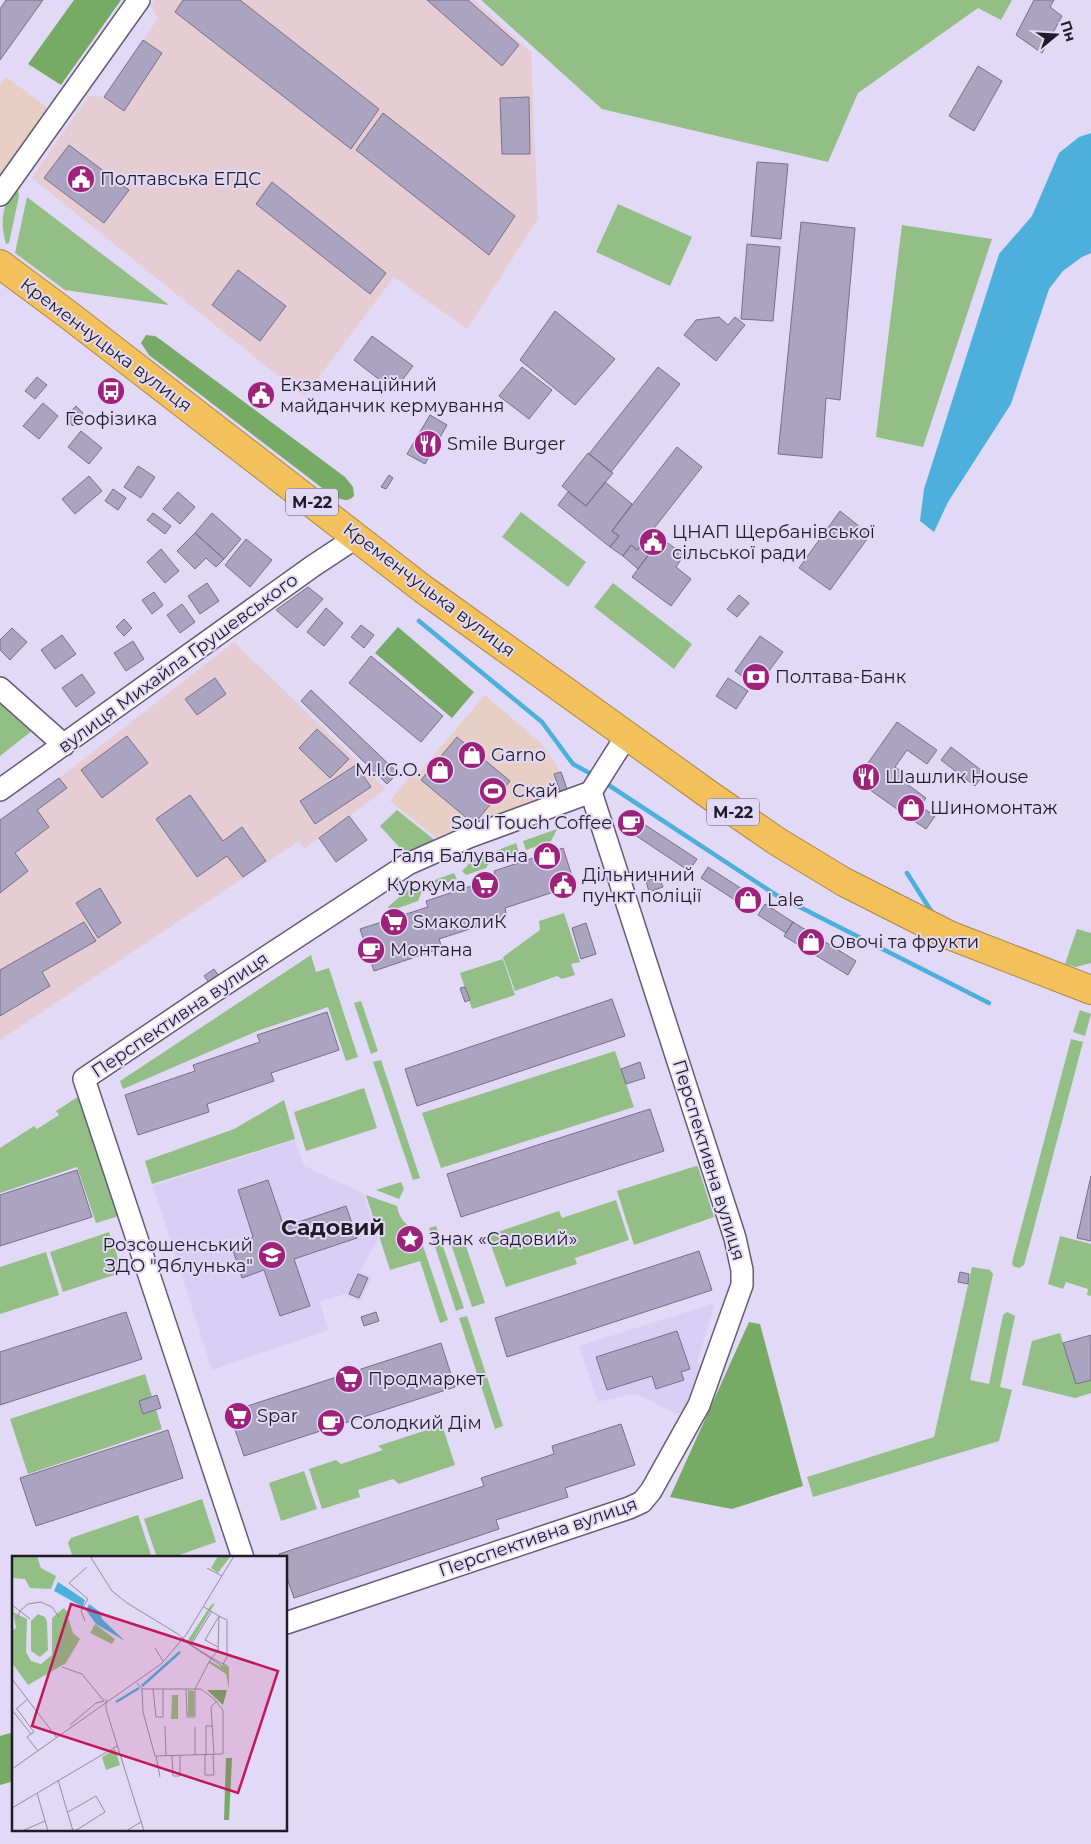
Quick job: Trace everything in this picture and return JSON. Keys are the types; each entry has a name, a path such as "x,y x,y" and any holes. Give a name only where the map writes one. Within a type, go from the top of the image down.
{"highway":[{"name":"Кременчуцька вулиця","path":"0,264 423,588 711,796 778,842 844,882 949,935 1091,990"}],"street":[{"path":"0,195 138,0"},
{"name":"вулиця Михайла Грушевського","path":"0,790 357,537"},
{"path":"0,688 64,745"},
{"path":"591,792 627,735"},
{"name":"Перспективна вулиця","path":"243,1556 84,1079 408,864 469,837 591,792 735,1238 743,1279 735,1308 699,1406 657,1483 642,1502 288,1622"}],"shaded area":[{"path":"154,0 474,0 531,52 538,219 467,329 394,277 304,397 32,178 88,96 105,97 158,18 151,5"},
{"path":"6,77 48,108 0,175 0,85"},
{"path":"234,642 386,789 304,849 299,841 0,1040 0,820 67,772"},
{"path":"485,695 541,743 561,772 568,792 454,835 449,831 438,839 390,801 411,775 415,777"},
{"name":"Розсошенський ЗДО \"Яблунька\"","path":"295,1140 304,1166 363,1193 378,1239 360,1272 372,1277 360,1302 344,1294 320,1302 328,1330 212,1370 153,1186"},
{"path":"715,1303 697,1362 701,1365 686,1409 683,1412 676,1414 644,1397 631,1394 598,1402 579,1346"}],"green space":[{"path":"74,0 121,0 61,85 28,64"},
{"path":"481,0 1012,0 1001,20 978,8 858,93 828,162 602,109"},
{"path":"13,189 18,190 19,196 9,243 6,244 3,216 6,203"},
{"path":"27,197 169,305 65,290 15,253"},
{"path":"618,204 692,237 670,286 596,252"},
{"path":"902,225 992,239 923,447 876,437"},
{"path":"146,335 155,336 161,340 345,477 353,487 354,496 345,500 330,494 149,355 141,343"},
{"path":"521,512 586,562 568,587 502,537"},
{"path":"613,583 692,644 674,669 594,607"},
{"path":"398,627 474,692 452,718 375,653"},
{"path":"0,702 33,730 0,756"},
{"path":"397,810 437,842 408,857 380,826"},
{"path":"557,829 551,841 526,850 523,841"},
{"path":"516,843 519,852 489,863 486,868 466,875 462,871 473,860"},
{"path":"454,873 457,879 422,891 418,901 390,911 388,907 407,890"},
{"path":"564,913 580,962 571,964 575,975 562,979 557,976 515,991 503,957 540,930 539,921"},
{"path":"1077,929 1091,933 1091,963 1076,967 1065,964"},
{"path":"311,955 316,972 329,968 358,1057 346,1061 328,1007 257,1031 123,1089 120,1081"},
{"path":"503,959 515,995 472,1009 460,973"},
{"path":"361,1001 378,1051 371,1054 354,1003"},
{"path":"1080,1010 1091,1014 1085,1036 1073,1032"},
{"path":"1071,1039 1083,1042 1024,1265 1019,1268 1013,1266 1012,1262"},
{"path":"615,1051 634,1107 441,1168 422,1113"},
{"path":"381,1060 420,1178 413,1180 373,1062"},
{"path":"364,1088 377,1128 306,1151 294,1112"},
{"path":"79,1097 120,1213 116,1217 96,1223 77,1167 0,1193 0,1148 34,1126 37,1129 59,1115 56,1111"},
{"path":"284,1100 295,1139 152,1184 145,1161 234,1129"},
{"path":"696,1166 698,1167 714,1217 634,1245 617,1191"},
{"path":"401,1182 404,1189 399,1199 376,1190"},
{"path":"366,1195 397,1206 403,1221 409,1226 417,1228 448,1320 440,1323 420,1261 390,1270"},
{"path":"616,1200 629,1240 575,1258 577,1264 506,1287 488,1237 489,1235 559,1211 562,1218"},
{"path":"436,1226 464,1308 456,1311 429,1228"},
{"path":"109,1232 123,1272 63,1292 50,1252"},
{"path":"1060,1236 1091,1244 1091,1296 1087,1295 1088,1289 1066,1282 1063,1289 1048,1284"},
{"path":"463,1237 485,1303 472,1307 450,1241"},
{"path":"46,1252 59,1295 0,1314 0,1267"},
{"path":"972,1267 990,1270 993,1274 970,1380 989,1384 1003,1315 1007,1312 1015,1316 1000,1387 1012,1390 999,1441 813,1497 807,1477 934,1437"},
{"path":"467,1316 503,1426 495,1429 459,1318"},
{"path":"749,1322 760,1324 803,1486 732,1509 670,1497"},
{"path":"1060,1333 1076,1384 1091,1380 1091,1393 1075,1398 1022,1385 1032,1341"},
{"path":"145,1374 162,1429 28,1474 10,1419"},
{"path":"442,1425 455,1465 399,1484 393,1479 358,1490 360,1497 322,1509 309,1469 336,1460 341,1464 383,1450 378,1446"},
{"path":"304,1471 317,1509 281,1521 269,1483"},
{"path":"202,1499 216,1542 177,1556 156,1556 144,1519"},
{"path":"138,1515 151,1556 72,1556 68,1543 71,1538"},
{"path":"12,1733 12,1782 0,1785 0,1736"}],"water":[{"path":"1091,133 1091,253 1082,257 1063,271 1049,289 1011,404 948,502 934,532 920,521 924,489 999,254 1032,216 1059,153 1079,137"}],"building":[{"path":"6,0 43,0 0,60 0,9"},
{"path":"183,0 240,0 379,109 351,149 175,12"},
{"path":"427,0 468,0 519,45 502,66"},
{"path":"1034,0 1054,0 1050,7 1062,16 1042,53 1016,35"},
{"path":"143,40 162,53 124,111 104,97"},
{"path":"978,66 1002,81 974,131 949,116"},
{"path":"529,97 530,154 502,154 500,98"},
{"path":"383,113 515,216 489,255 356,150"},
{"path":"69,145 129,190 104,223 44,178"},
{"path":"757,162 788,164 781,239 751,236"},
{"path":"272,182 386,273 370,294 256,204"},
{"path":"801,222 855,228 840,400 826,398 822,458 778,454"},
{"path":"747,244 780,247 773,321 741,319"},
{"path":"238,270 286,306 260,341 212,305"},
{"path":"555,311 615,359 575,405 520,360"},
{"path":"719,317 728,325 735,317 745,325 716,361 684,335 696,320"},
{"path":"372,336 413,366 394,391 354,360"},
{"path":"522,367 552,390 529,419 499,396"},
{"path":"658,367 680,384 611,472 589,454"},
{"path":"37,377 47,385 35,399 25,391"},
{"path":"43,403 58,416 39,439 23,426"},
{"path":"76,406 83,413 73,426 65,419"},
{"path":"430,415 447,425 425,464 407,454"},
{"path":"81,431 102,448 89,464 68,447"},
{"path":"677,447 702,467 637,550 631,545 623,556 610,547 619,536 612,531"},
{"path":"588,453 613,473 586,506 562,486"},
{"path":"138,466 155,477 141,498 124,487"},
{"path":"389,475 393,478 386,489 381,487"},
{"path":"89,476 102,491 75,514 62,499"},
{"path":"605,482 632,504 612,531 619,536 610,547 558,505 568,492 586,506"},
{"path":"113,489 126,498 118,510 105,501"},
{"path":"178,492 195,507 180,524 163,509"},
{"path":"840,511 870,535 830,590 799,568"},
{"path":"153,513 171,526 165,534 147,520"},
{"path":"212,513 241,539 224,559 195,533"},
{"path":"652,531 661,538 638,569 623,556 631,545 637,550"},
{"path":"195,533 224,559 216,567 206,558 195,569 177,551"},
{"path":"661,538 684,555 676,567 691,579 671,606 632,577"},
{"path":"246,539 272,560 250,587 225,565"},
{"path":"161,549 179,571 165,583 147,562"},
{"path":"207,583 219,601 200,614 188,596"},
{"path":"308,587 323,599 297,628 276,610"},
{"path":"154,592 163,605 152,614 142,600"},
{"path":"739,595 749,603 737,617 727,609"},
{"path":"182,604 195,622 180,633 167,615"},
{"path":"326,608 343,623 324,646 307,632"},
{"path":"124,619 132,628 124,636 116,627"},
{"path":"361,625 374,635 364,648 351,637"},
{"path":"12,628 27,642 10,660 0,650 0,640"},
{"path":"62,635 76,654 55,669 41,650"},
{"path":"760,636 783,652 757,687 735,671"},
{"path":"133,641 144,659 126,671 114,653"},
{"path":"371,656 443,716 421,742 349,683"},
{"path":"82,674 95,693 76,707 62,688"},
{"path":"215,678 226,694 197,715 185,699"},
{"path":"728,678 748,691 736,709 716,696"},
{"path":"311,690 398,773 387,784 301,701"},
{"path":"897,722 937,750 927,764 907,750 895,767 911,778 907,784 926,798 911,819 856,780"},
{"path":"317,729 349,759 330,778 299,748"},
{"path":"127,736 148,763 102,798 81,770"},
{"path":"457,737 510,781 474,824 421,780"},
{"path":"951,747 985,773 975,786 941,760"},
{"path":"356,765 371,787 315,824 300,801"},
{"path":"561,772 567,789 560,791 554,774"},
{"path":"59,778 67,788 37,810 49,827 15,853 28,871 0,893 0,820"},
{"path":"544,787 546,794 540,796 538,789"},
{"path":"190,795 223,841 242,827 266,861 243,877 227,856 197,877 156,819"},
{"path":"920,806 935,816 926,829 911,819"},
{"path":"624,811 697,859 689,871 617,823"},
{"path":"349,816 367,840 336,862 319,838"},
{"path":"563,848 575,885 505,908 507,917 439,939 442,948 374,971 360,929 428,907 426,901 496,878 494,871"},
{"path":"708,867 759,900 752,911 701,878"},
{"path":"659,877 663,887 649,892 646,881"},
{"path":"100,888 121,923 98,938 76,903"},
{"path":"765,904 793,922 786,933 758,915"},
{"path":"84,922 96,941 42,972 50,986 0,1016 0,970"},
{"path":"793,922 856,961 848,975 784,936"},
{"path":"586,923 596,954 581,959 572,928"},
{"path":"214,969 220,978 211,985 204,976"},
{"path":"465,987 470,1000 465,1002 460,988"},
{"path":"612,999 625,1036 417,1106 405,1069"},
{"path":"327,1012 339,1050 271,1073 274,1081 207,1104 209,1112 138,1135 125,1095 195,1071 193,1065 260,1042 257,1035"},
{"path":"640,1062 645,1078 626,1084 621,1069"},
{"path":"650,1109 664,1151 461,1217 447,1174"},
{"path":"77,1170 92,1217 0,1246 0,1195"},
{"path":"1091,1176 1091,1241 1077,1238"},
{"path":"268,1180 284,1227 346,1206 357,1238 294,1259 310,1306 280,1316 264,1270 242,1278 231,1244 253,1237 238,1190"},
{"path":"699,1251 712,1290 507,1357 495,1318"},
{"path":"960,1272 969,1274 968,1284 958,1282"},
{"path":"358,1274 368,1278 359,1298 349,1294"},
{"path":"126,1312 142,1359 0,1405 0,1352"},
{"path":"376,1312 379,1321 364,1326 361,1317"},
{"path":"677,1331 690,1369 681,1372 684,1380 656,1389 652,1376 607,1390 596,1357"},
{"path":"1091,1335 1091,1380 1076,1384 1063,1343"},
{"path":"441,1343 455,1387 244,1456 229,1412"},
{"path":"157,1395 161,1408 143,1414 139,1401"},
{"path":"621,1424 635,1465 565,1488 568,1497 496,1520 499,1529 294,1598 288,1581 288,1556 280,1556 279,1554 484,1486 481,1478 554,1454 552,1446"},
{"path":"168,1430 183,1478 36,1526 20,1478"}],"waterway":[{"path":"419,621 542,722 573,764 595,776"},
{"path":"607,784 776,895 989,1003"},
{"path":"907,873 933,914"}],"place":[{"name":"Полтавська ЕГДС","path":"81,179"},
{"name":"Геофізика","path":"111,391"},
{"name":"Екзаменаційний майданчик кермування","path":"261,395"},
{"name":"Smile Burger","path":"428,444"},
{"name":"ЦНАП Щербанівської сільської ради","path":"653,542"},
{"name":"Полтава-Банк","path":"756,677"},
{"name":"Garno","path":"472,755"},
{"name":"M.I.G.O.","path":"440,770"},
{"name":"Шашлик House","path":"866,777"},
{"name":"Скай","path":"493,791"},
{"name":"Шиномонтаж","path":"911,808"},
{"name":"Soul Touch Coffee","path":"631,823"},
{"name":"Галя Балувана","path":"547,856"},
{"name":"Куркума","path":"485,885"},
{"name":"Дільничний пункт поліції","path":"563,885"},
{"name":"Lale","path":"748,900"},
{"name":"SмаколиК","path":"394,922"},
{"name":"Овочі та фрукти","path":"811,942"},
{"name":"Монтана","path":"371,950"},
{"name":"Знак «Садовий»","path":"410,1239"},
{"name":"Розсошенський ЗДО \"Яблунька\"","path":"272,1255"},
{"name":"Продмаркет","path":"349,1379"},
{"name":"Spar","path":"238,1416"},
{"name":"Солодкий Дім","path":"331,1423"}],"district":[{"name":"Садовий","path":"333,1227"}]}
